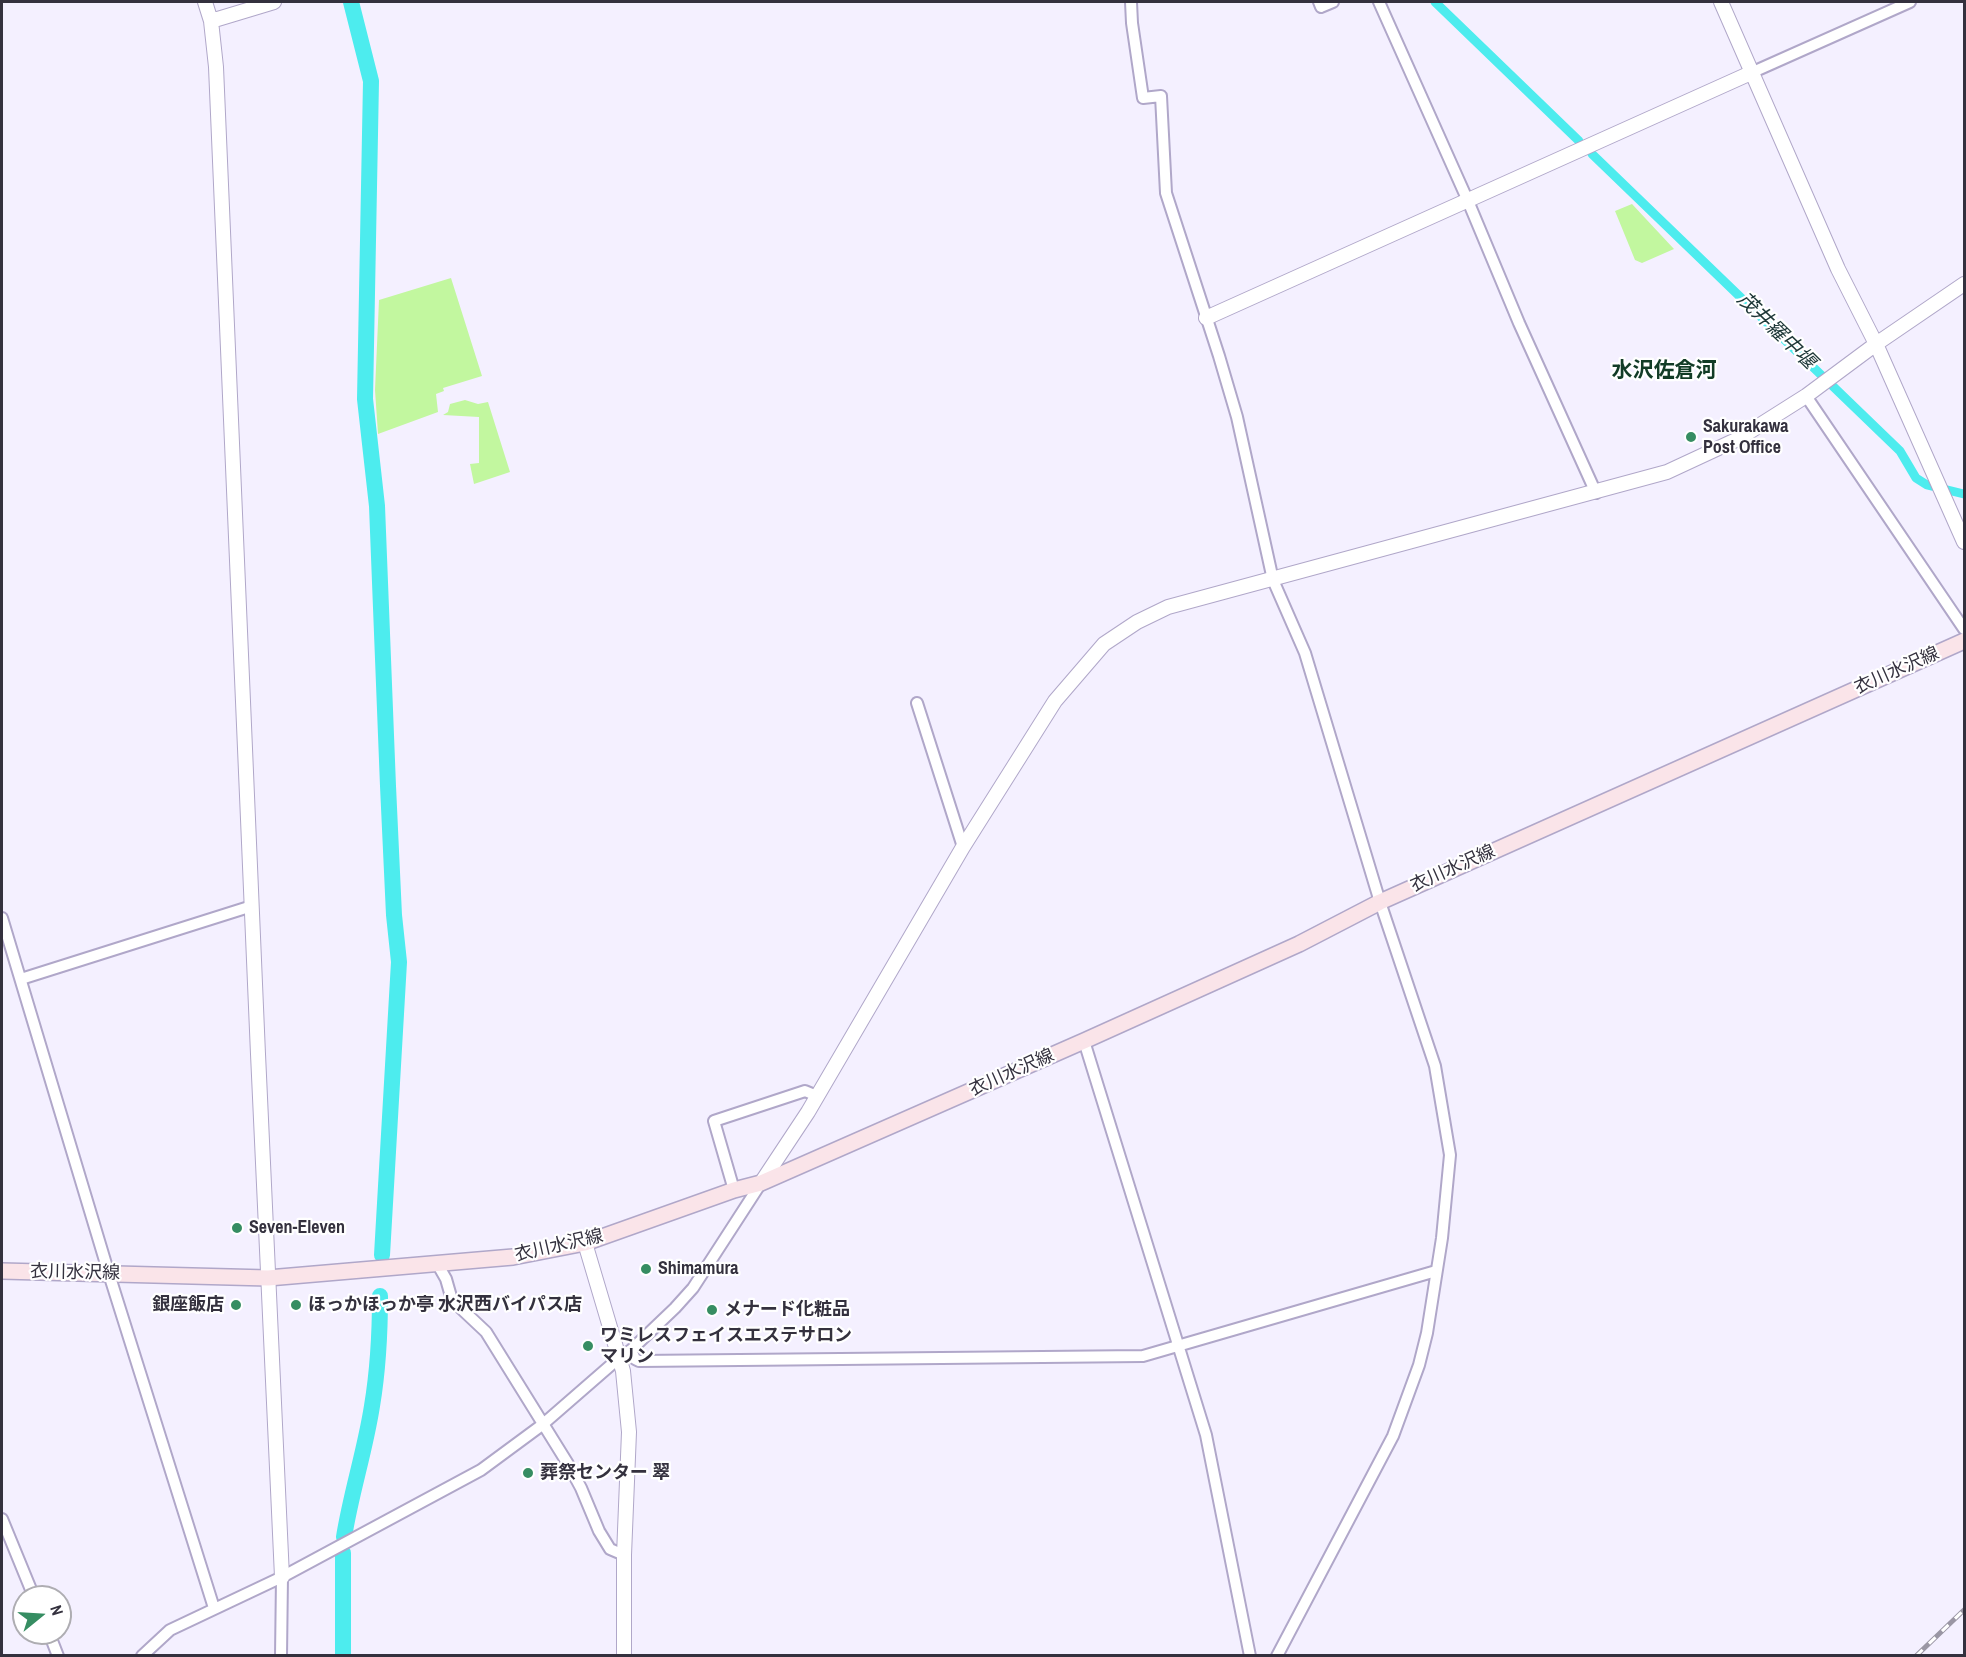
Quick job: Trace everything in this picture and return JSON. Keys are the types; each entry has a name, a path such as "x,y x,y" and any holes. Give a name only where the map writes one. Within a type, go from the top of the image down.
{"main road":[{"name":"衣川水沢線","path":"2,1271 268,1278 513,1257 585,1243 734,1190 761,1183 1084,1041 1299,944 1380,902 1965,641"}],"street":[{"path":"205,2 211,21 216,67 282,1577 281,1656"},
{"path":"211,21 274,2"},
{"path":"1318,2 1321,7 1333,2"},
{"path":"1379,2 1468,201 1519,324 1596,493"},
{"path":"1721,2 1838,269 1876,344 1965,542"},
{"path":"1206,318 1910,2"},
{"path":"1129,3 1143,98 1161,96 1166,193 1237,417 1274,580 1305,653 1380,902 1435,1066 1450,1155 1442,1238 1427,1333 1419,1365 1393,1436 1277,1656"},
{"path":"142,1656 170,1630 214,1608 246,1596 482,1470 542,1425 675,1308 693,1288 817,1096 963,847 1055,701 1104,644 1137,622 1168,607 1667,472 1738,439 1806,396 1876,344 1965,284"},
{"path":"1806,396 1965,629"},
{"path":"917,702 963,847"},
{"path":"21,980 252,906"},
{"path":"2,918 109,1274 214,1608"},
{"path":"1084,1041 1206,1436 1250,1656"},
{"path":"734,1190 714,1121 805,1091 817,1096"},
{"path":"585,1243 625,1354 623,1371 629,1432 624,1555 624,1656"},
{"path":"438,1265 446,1279 452,1300 486,1332 582,1488 599,1531 610,1549 624,1555"},
{"path":"625,1354 639,1361 1114,1358 1155,1354 1436,1271"},
{"path":"2,1519 29,1585"}],"green space":[{"path":"1632,204 1674,249 1642,263 1635,260 1615,211"},
{"path":"451,278 482,376 443,388 444,391 436,394 438,412 378,434 375,390 379,300"},
{"path":"465,400 478,404 488,402 510,472 474,484 470,464 479,463 479,417 443,415 448,412 450,404"}],"waterway":[{"path":"351,2 371,81 365,399 377,506 394,915 399,962 382,1255"},
{"name":"茂井羅中堰","path":"1435,2 1579,141"},
{"name":"茂井羅中堰","path":"1592,154 1900,451 1916,478 1927,485 1964,494"},
{"path":"344,1537 374,1392 380,1296"},
{"path":"343,1553 343,1656"}],"railway":[{"path":"1916,1656 1964,1610"}],"place":[{"name":"Sakurakawa Post Office","path":"1691,437"},
{"name":"Seven-Eleven","path":"237,1228"},
{"name":"Shimamura","path":"646,1269"},
{"name":"銀座飯店","path":"236,1305"},
{"name":"ほっかほっか亭 水沢西バイパス店","path":"296,1305"},
{"name":"メナード化粧品","path":"712,1310"},
{"name":"ワミレスフェイスエステサロン マリン","path":"588,1346"},
{"name":"葬祭センター 翠","path":"528,1473"}],"district":[{"name":"水沢佐倉河","path":"1664,371"}]}
